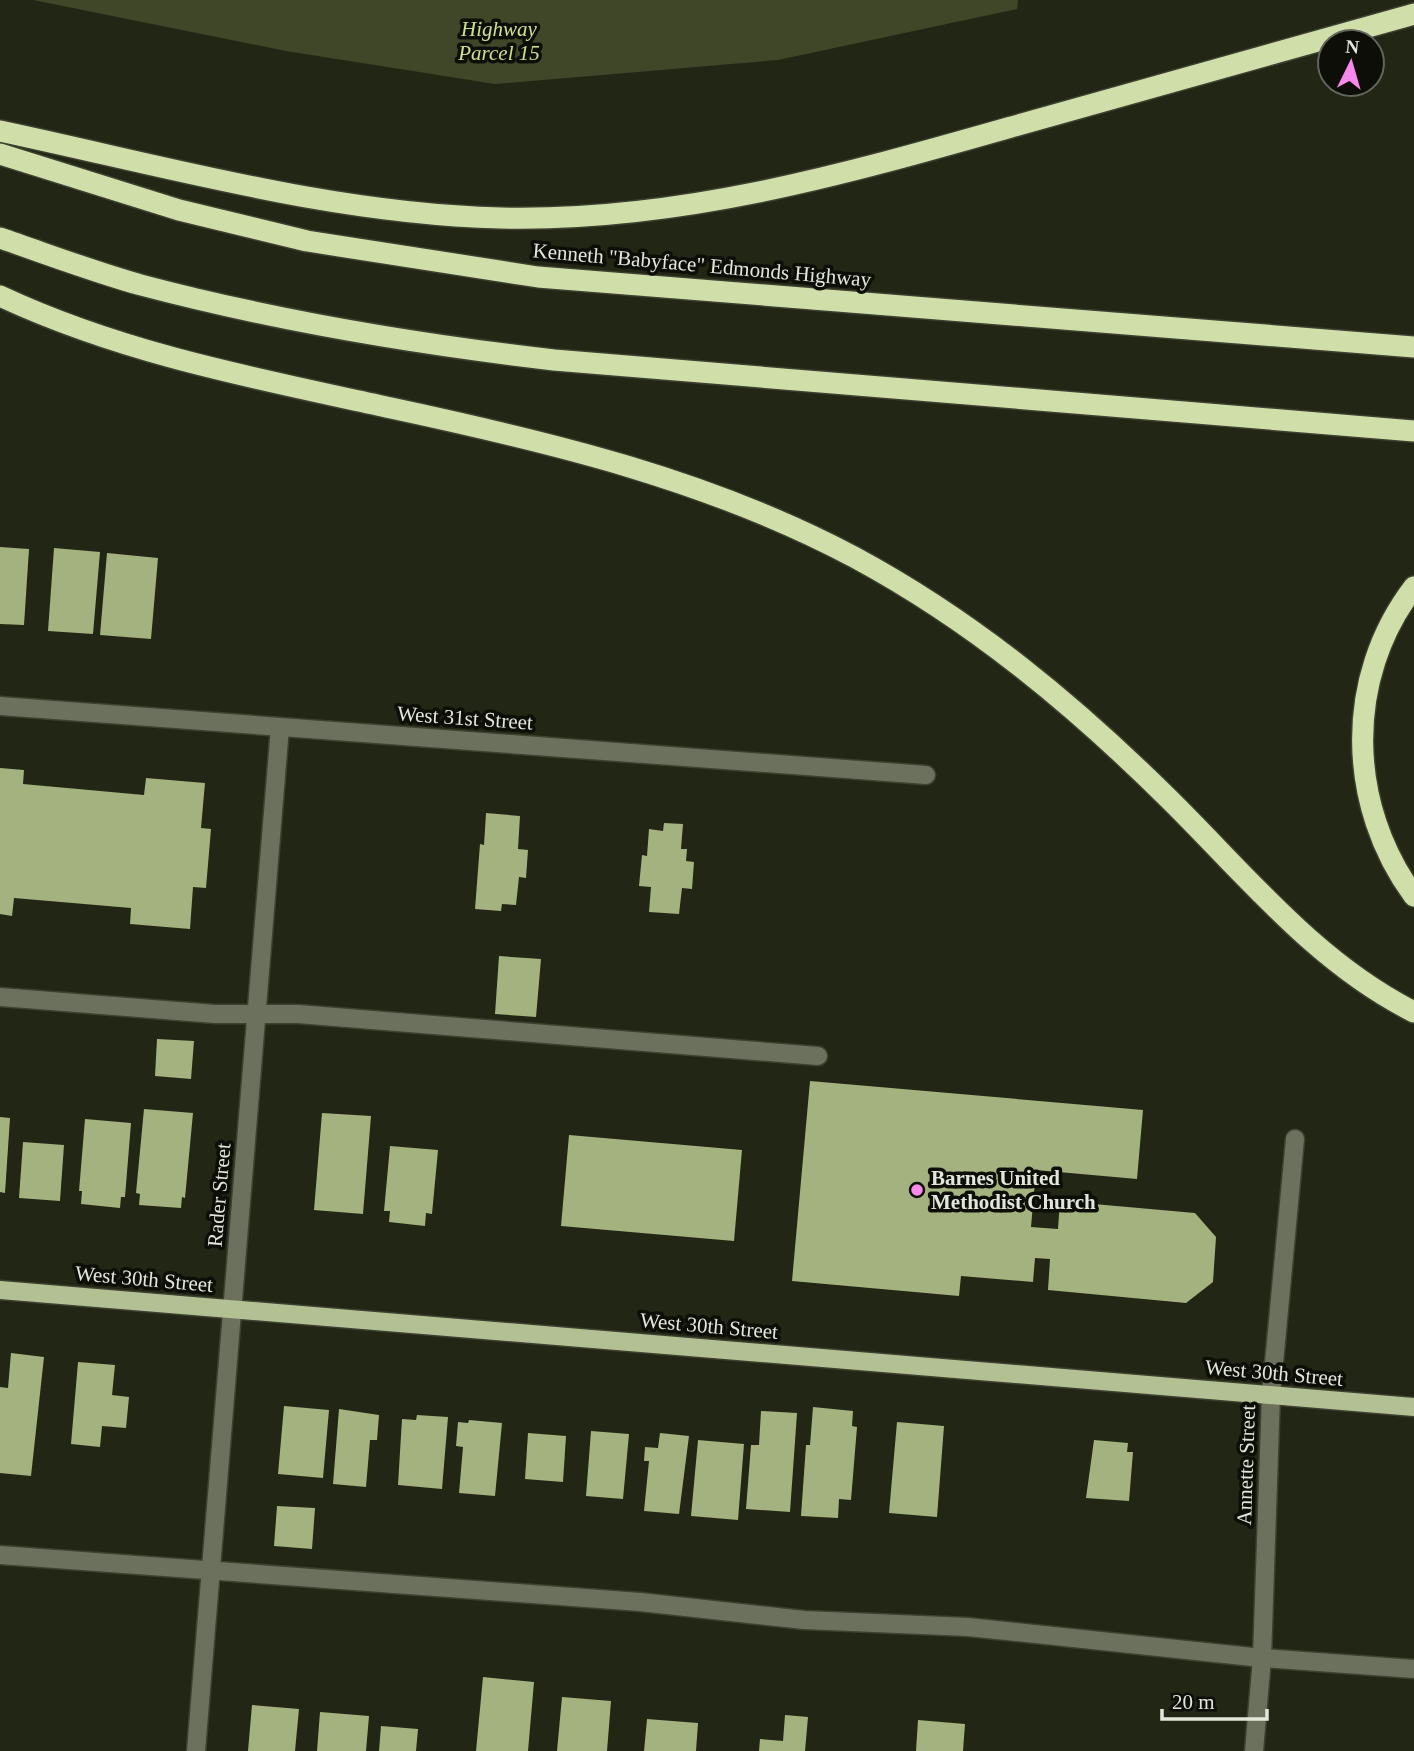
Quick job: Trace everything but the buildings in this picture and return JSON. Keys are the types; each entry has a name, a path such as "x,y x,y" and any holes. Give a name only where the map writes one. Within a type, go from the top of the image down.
{"highway":[{"path":"0,131 294,193 420,213 506,218 644,211 709,204 833,177 1414,14"},
{"name":"Kenneth \"Babyface\" Edmonds Highway","path":"0,154 179,210 307,241 538,277 1414,346"},
{"path":"0,238 138,284 219,304 373,335 468,350 567,361 1414,431"},
{"path":"0,296 78,328 192,364 407,411 629,465 716,495 853,556 931,602 1056,693 1170,799 1305,936 1365,984 1414,1012"},
{"path":"1414,587 1390,626 1377,656 1365,702 1362,752 1373,816 1384,846 1414,897"}],"main road":[{"name":"West 30th Street","path":"0,1290 1414,1407"}],"street":[{"name":"West 31st Street","path":"0,706 926,775"},
{"name":"Rader Street","path":"196,1751 280,727"},
{"path":"0,997 215,1014 298,1014 818,1056"},
{"name":"Annette Street","path":"1254,1751 1262,1658 1271,1395 1295,1139"},
{"path":"0,1555 626,1601 804,1620 968,1627 1262,1658 1414,1669"}],"green space":[{"name":"Highway Parcel 15","path":"33,0 1018,0 1017,9 778,60 495,84 286,51"}],"place":[{"name":"Barnes United Methodist Church","path":"917,1190"}]}
